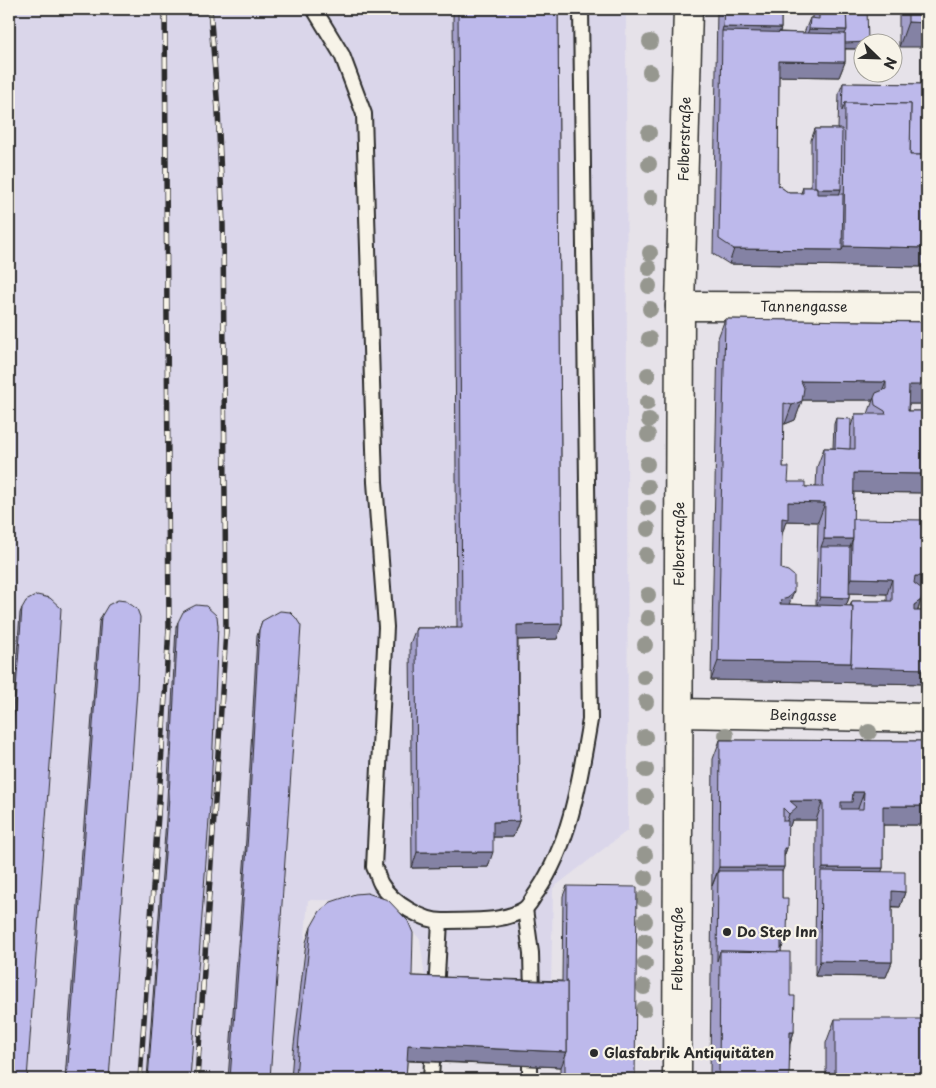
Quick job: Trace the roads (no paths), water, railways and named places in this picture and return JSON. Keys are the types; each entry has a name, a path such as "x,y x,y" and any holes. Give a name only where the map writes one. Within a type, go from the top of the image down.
{"main road":[{"name":"Felberstraße","path":"677,1079 680,306 688,9"},
{"name":"Tannengasse","path":"680,306 927,307"},
{"name":"Beingasse","path":"679,713 927,718"}],"lane":[{"path":"314,9 342,55 364,114 375,482 386,627 374,867 382,885 395,900 417,913 440,921 503,917 525,910 546,879 560,848 579,781 590,720 581,9"},
{"path":"525,910 532,953 532,995"},
{"path":"436,993 440,921"},
{"path":"431,1079 432,1062"}],"railway":[{"path":"140,1079 169,627 165,9"},
{"path":"197,1079 226,631 223,225 218,110 210,9"}],"place":[{"name":"Do Step Inn","path":"727,932"},
{"name":"Glasfabrik Antiquitäten","path":"594,1053"}]}
